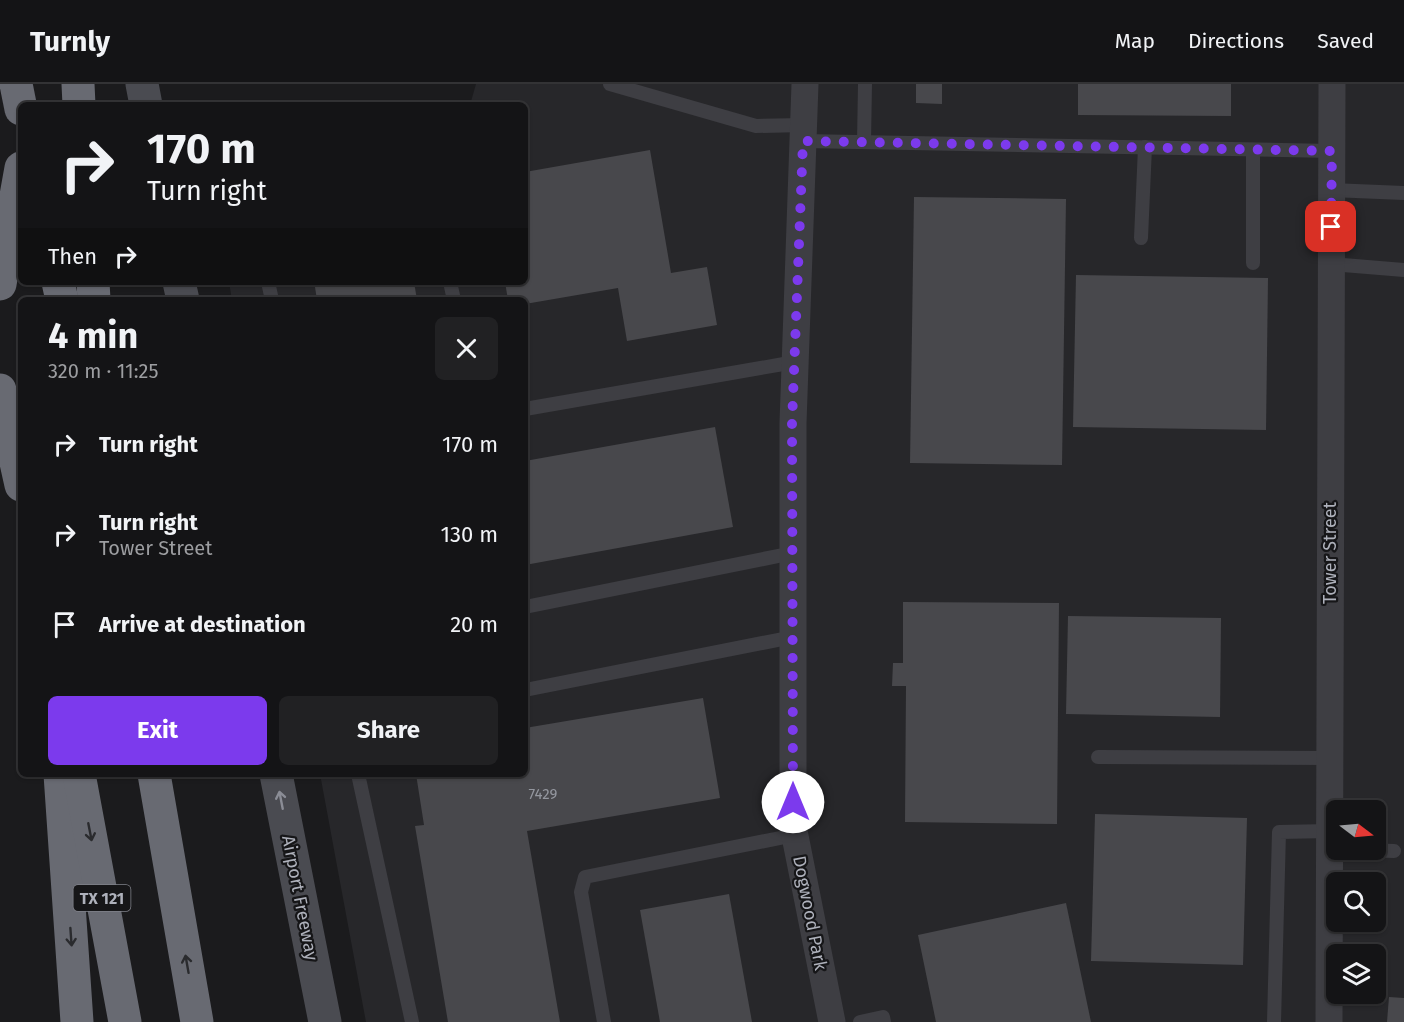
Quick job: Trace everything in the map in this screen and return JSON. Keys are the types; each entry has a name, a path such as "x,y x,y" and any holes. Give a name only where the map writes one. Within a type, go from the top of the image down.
{"highway":[{"path":"16,84 19,102"},
{"path":"28,102 29,84"},
{"path":"78,84 79,102"},
{"path":"0,284 18,185"},
{"path":"0,390 18,471"},
{"path":"60,777 76,1022"},
{"name":"TX 121","path":"80,777 126,1022"},
{"path":"155,777 196,1022"}],"main road":[{"path":"142,84 145,102"},
{"name":"Airport Freeway","path":"277,777 325,1022"}],"street":[{"name":"Dogwood Park","path":"805,84 795,362 793,553 795,835 832,1022"},
{"name":"Tower Street","path":"1331,800 1332,84"},
{"name":"Tower Street","path":"1329,1022 1333,860"}],"lane":[{"path":"610,84 756,126 864,142 1332,151"},
{"path":"864,84 864,142"},
{"path":"1141,238 1145,147"},
{"path":"1253,150 1253,263"},
{"path":"1332,190 1404,193"},
{"path":"1331,264 1404,270"},
{"path":"528,409 795,362"},
{"path":"528,606 793,553"},
{"path":"528,689 793,637"},
{"path":"1098,757 1330,758"},
{"path":"359,777 412,1022"},
{"path":"1275,1022 1279,832 1326,842"},
{"path":"604,1022 581,892 585,877 795,835"},
{"path":"1386,850 1394,851"},
{"path":"860,1022 883,1017 884,1022"}],"shaded area":[{"path":"476,84 1404,84 1404,1022 366,1022 321,777 528,777 528,297 232,297 230,285 528,285 528,102 471,102"}],"building":[{"path":"916,84 942,84 942,104 916,103"},
{"path":"1078,84 1231,84 1231,116 1078,115"},
{"path":"650,150 671,273 707,267 717,325 627,341 618,288 528,303 528,297 508,297 506,285 528,285 528,171"},
{"path":"914,197 1066,199 1062,465 910,463"},
{"path":"1076,275 1268,278 1266,430 1073,427"},
{"path":"414,285 416,297 317,297 315,287"},
{"path":"715,427 733,527 528,564 528,460"},
{"path":"903,602 1059,603 1057,824 905,822 906,686 892,686 893,663 903,663"},
{"path":"1068,616 1221,618 1220,717 1066,714"},
{"path":"703,698 720,798 527,831 560,1022 448,1022 415,826 424,825 416,777 528,777 528,727"},
{"path":"1095,814 1247,818 1243,965 1091,961"},
{"path":"729,894 752,1022 660,1022 640,910"},
{"path":"1066,903 1091,1022 936,1022 918,935"},
{"path":"1389,997 1404,998 1404,1022 1387,1022"}],"route":[{"path":"793,802 792,423 803,141 1332,151 1331,227"}]}
